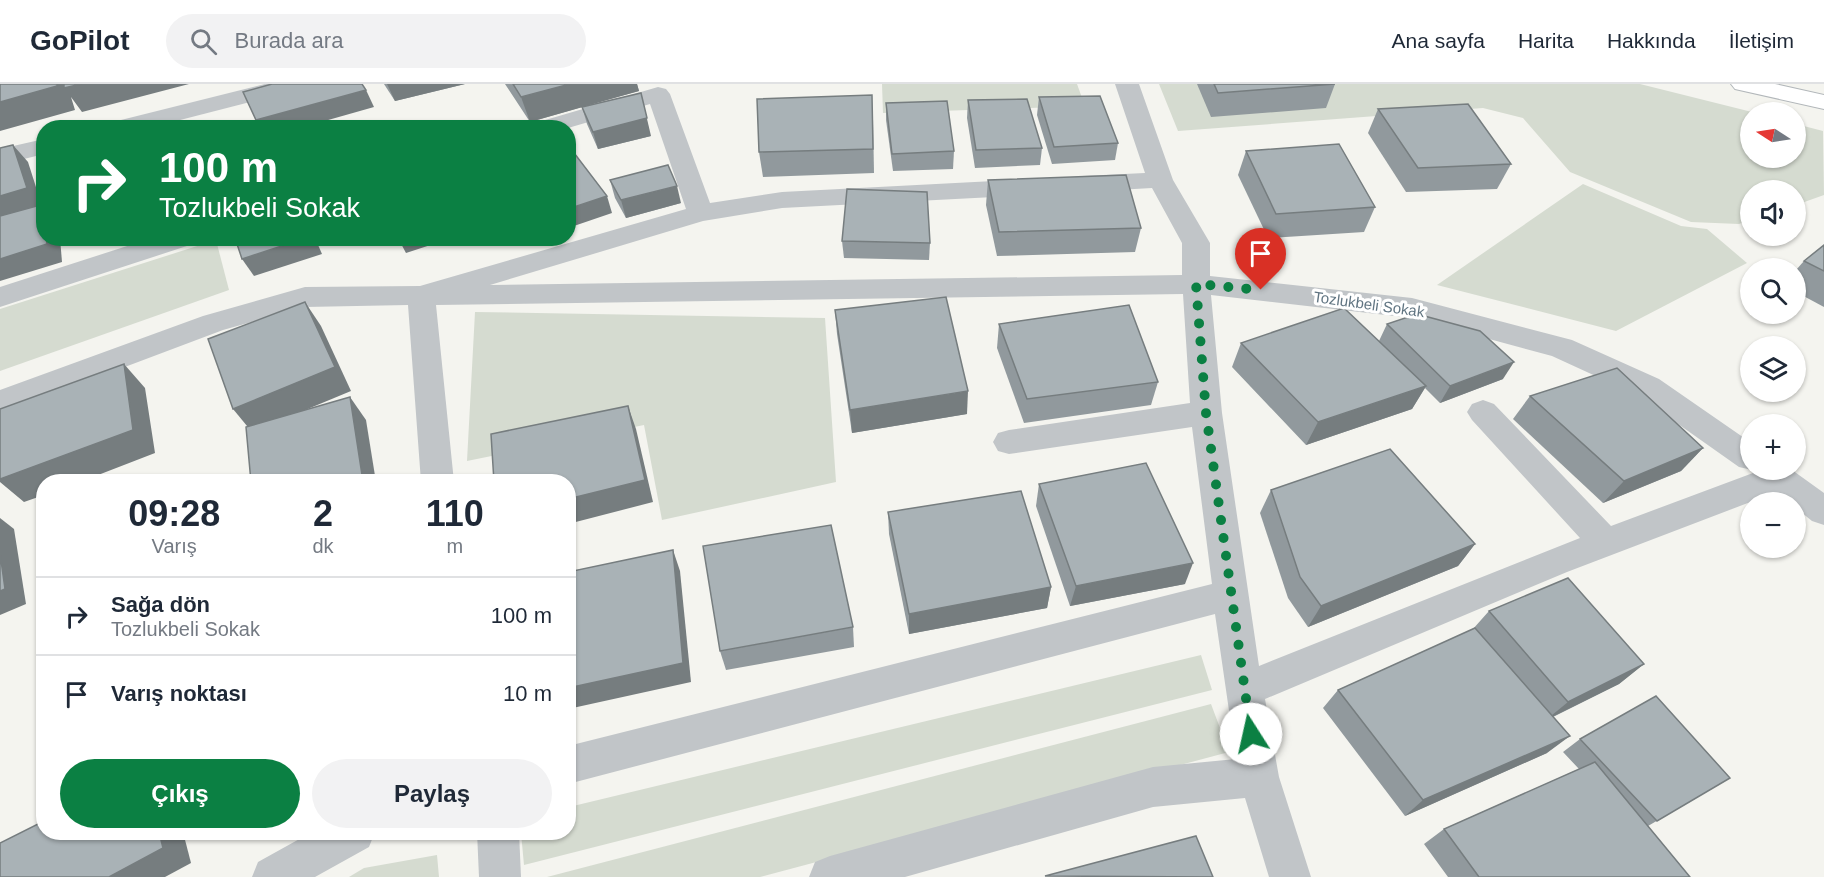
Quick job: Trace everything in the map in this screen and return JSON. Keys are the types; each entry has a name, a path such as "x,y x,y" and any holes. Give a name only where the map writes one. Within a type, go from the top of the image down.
{"main road":[{"path":"1743,84 1824,102"}],"street":[{"path":"150,120 293,84"},
{"path":"1127,84 1160,180 1196,243 1196,284 1206,413 1244,690 1259,777 1290,877"},
{"path":"567,120 656,89 701,213"},
{"path":"0,157 36,148"},
{"path":"437,474 421,295 701,213 782,200 1160,180"},
{"path":"0,297 158,246"},
{"name":"Tozlukbeli Sokak","path":"0,402 213,324 304,297 1196,284 1412,308 1561,348 1648,387 1740,451"},
{"path":"1483,412 1605,542"},
{"path":"1008,442 1206,413"},
{"path":"1244,690 1756,480"},
{"path":"1782,480 1824,511"},
{"path":"576,763 1232,594"},
{"path":"830,877 1153,787 1259,777"},
{"path":"273,877 340,840"},
{"path":"499,840 501,877"}],"shaded area":[{"path":"882,84 1077,84 1085,106 883,113"},
{"path":"1159,84 1640,84 1740,109 1740,168 1806,168 1806,127 1823,131 1824,195 1806,201 1806,180 1740,180 1740,224 1691,222 1570,172 1523,118 1483,108 1178,131"},
{"path":"1583,184 1681,226 1707,229 1741,258 1740,267 1616,331 1437,285"},
{"path":"197,246 218,246 229,290 0,371 0,309"},
{"path":"475,312 825,318 836,482 662,520 644,425 467,461"},
{"path":"1201,655 1212,690 524,865 522,840 576,840 576,805"},
{"path":"1211,704 1229,752 760,877 547,877"},
{"path":"437,855 439,877 349,877 364,868"}],"building":[{"path":"0,84 57,84 57,86 0,102"},
{"path":"64,84 81,84 64,88"},
{"path":"272,84 362,84 366,90 256,120 243,92"},
{"path":"513,84 570,84 521,97"},
{"path":"1214,84 1335,84 1218,93"},
{"path":"641,93 647,118 593,132 582,107"},
{"path":"872,95 873,149 759,152 757,99"},
{"path":"1100,96 1118,143 1054,147 1039,97"},
{"path":"1027,99 1042,148 976,150 968,100"},
{"path":"947,101 954,151 892,154 886,103"},
{"path":"1468,104 1511,164 1418,168 1378,109"},
{"path":"1339,144 1375,207 1276,214 1246,151"},
{"path":"13,145 27,188 0,196 0,148"},
{"path":"576,155 607,196 576,206"},
{"path":"668,165 677,186 621,200 610,180"},
{"path":"1126,175 1141,228 999,232 988,180"},
{"path":"847,189 927,192 930,243 842,241"},
{"path":"36,206 36,246 41,246 0,259 0,216"},
{"path":"1824,245 1824,271 1806,262 1806,259"},
{"path":"238,246 282,246 242,259"},
{"path":"946,297 968,391 850,410 835,310"},
{"path":"305,302 335,367 233,409 208,339"},
{"path":"1129,305 1158,382 1027,399 999,324"},
{"path":"1344,308 1426,386 1318,422 1241,343"},
{"path":"1417,314 1480,331 1514,362 1450,386 1387,324"},
{"path":"124,364 133,430 0,479 0,409"},
{"path":"1617,368 1703,448 1624,481 1530,396"},
{"path":"350,397 362,474 250,474 246,427"},
{"path":"628,406 645,480 576,497 576,474 494,474 491,434"},
{"path":"1390,449 1475,544 1321,606 1300,577 1271,490"},
{"path":"1146,463 1193,563 1076,586 1039,484"},
{"path":"1021,491 1051,587 909,614 888,512"},
{"path":"831,525 853,627 720,651 703,546"},
{"path":"673,550 683,663 576,686 576,570"},
{"path":"0,553 5,589 0,591"},
{"path":"1568,578 1644,664 1568,702 1489,611"},
{"path":"1475,628 1570,736 1423,800 1338,690"},
{"path":"1656,696 1730,778 1657,821 1580,739"},
{"path":"1595,762 1690,877 1479,877 1444,829"},
{"path":"36,825 36,840 161,840 163,848 109,877 0,877 0,843"},
{"path":"1196,836 1213,877 1045,876"}],"route":[{"path":"1251,734 1206,413 1196,284 1261,290"}]}
